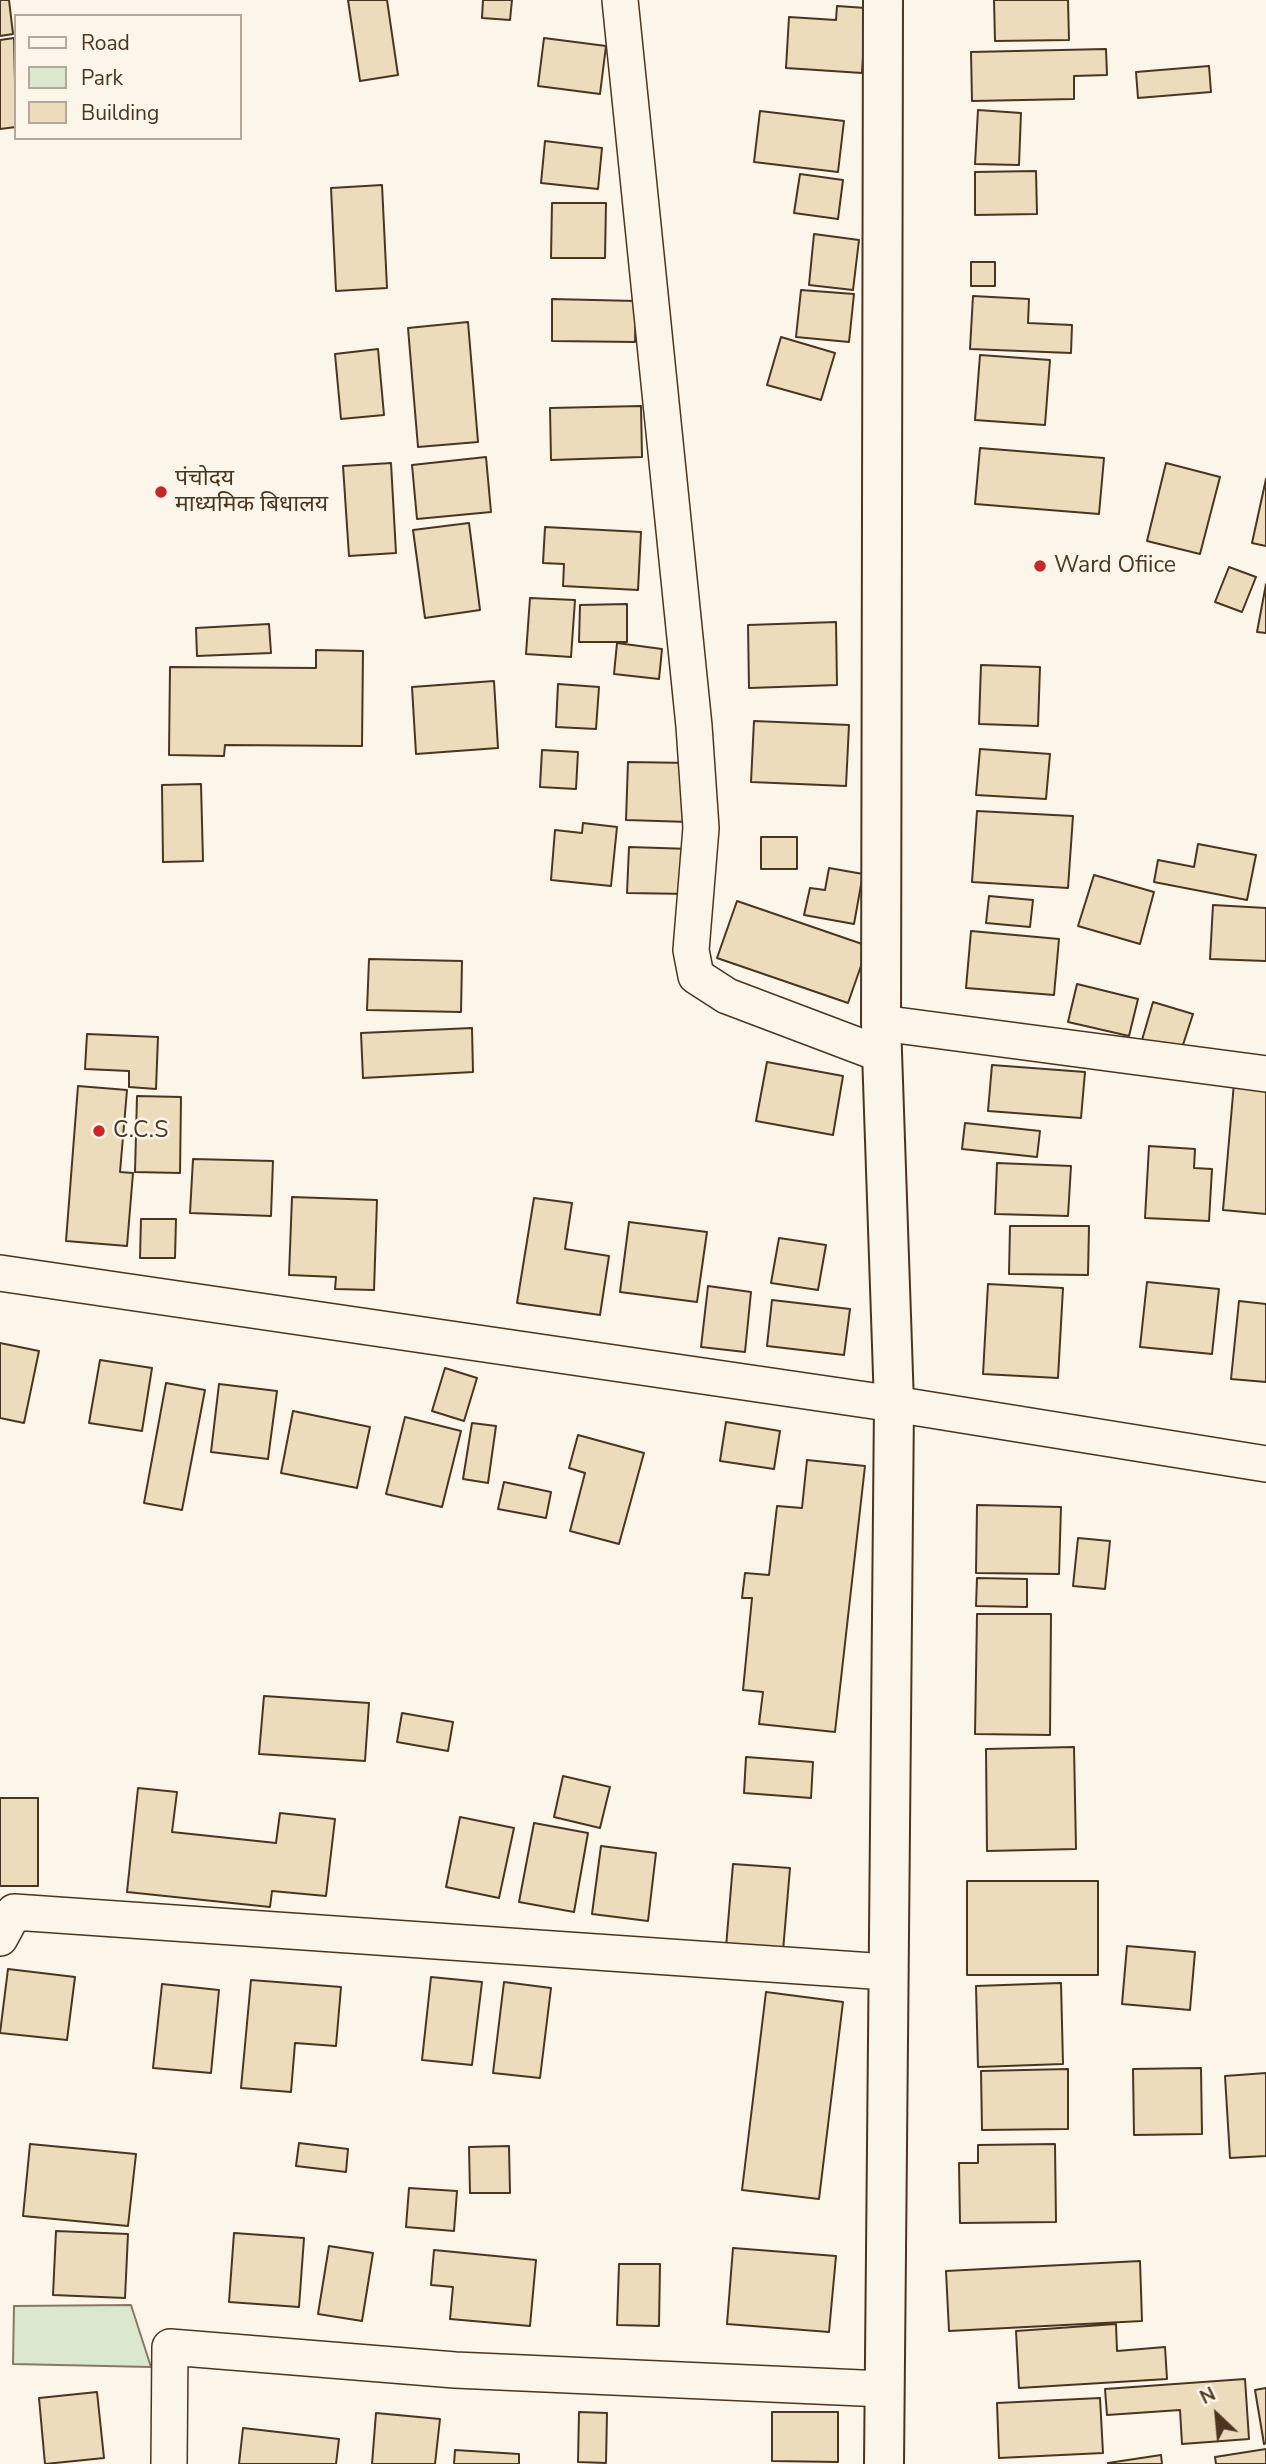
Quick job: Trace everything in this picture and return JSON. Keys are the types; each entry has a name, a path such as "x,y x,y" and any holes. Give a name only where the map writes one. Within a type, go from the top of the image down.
{"street":[{"path":"620,0 694,726 701,828 691,950 696,976 727,996 882,1039 1266,1074"},
{"path":"884,2464 894,1404 882,1039 885,2"},
{"path":"0,1273 894,1404 1266,1464"},
{"path":"0,1938 14,1912 887,1972"},
{"path":"169,2464 170,2347 455,2370 884,2389"}],"green space":[{"path":"131,2305 151,2367 13,2364 14,2306"}],"building":[{"path":"0,0 9,0 13,34 0,36"},
{"path":"348,0 387,0 398,75 360,81"},
{"path":"483,0 512,0 510,20 482,18"},
{"path":"994,0 1068,0 1069,40 995,41"},
{"path":"837,6 866,8 862,73 786,68 789,17 836,20"},
{"path":"14,38 14,127 0,129 0,40"},
{"path":"544,38 606,46 600,94 538,86"},
{"path":"1106,49 1107,75 1074,76 1074,99 972,101 971,52"},
{"path":"1209,66 1211,92 1138,98 1136,72"},
{"path":"978,110 1021,113 1019,165 975,164"},
{"path":"760,111 844,121 838,172 754,162"},
{"path":"545,141 602,148 598,189 541,183"},
{"path":"1036,171 1037,214 975,215 975,172"},
{"path":"800,174 843,180 838,219 794,213"},
{"path":"382,185 387,288 336,291 331,188"},
{"path":"552,203 606,203 605,258 551,258"},
{"path":"814,234 859,240 853,290 809,285"},
{"path":"971,262 995,262 995,286 971,286"},
{"path":"801,290 854,294 849,342 796,337"},
{"path":"973,296 1029,299 1028,323 1072,325 1071,353 970,349"},
{"path":"552,299 636,301 635,342 552,341"},
{"path":"468,322 478,442 418,447 408,328"},
{"path":"781,337 835,353 821,400 767,385"},
{"path":"378,349 384,415 341,419 335,354"},
{"path":"980,355 1050,360 1045,425 975,420"},
{"path":"641,406 642,457 551,460 550,408"},
{"path":"980,448 1104,458 1099,514 975,504"},
{"path":"486,457 491,512 417,519 412,465"},
{"path":"391,463 396,553 349,556 343,466"},
{"path":"1166,463 1220,477 1200,554 1147,541"},
{"path":"1266,479 1266,546 1252,543"},
{"path":"469,523 480,610 425,618 413,530"},
{"path":"545,527 641,532 638,590 563,586 564,564 543,563"},
{"path":"1229,567 1256,577 1242,612 1215,602"},
{"path":"1266,584 1266,633 1257,632"},
{"path":"530,598 575,600 571,657 526,654"},
{"path":"627,604 627,642 579,642 580,605"},
{"path":"836,622 837,685 749,688 748,625"},
{"path":"269,624 271,653 197,656 196,628"},
{"path":"617,643 662,649 659,679 614,674"},
{"path":"316,650 363,651 362,746 225,745 224,756 169,755 170,667 316,668"},
{"path":"981,665 1040,667 1038,726 979,724"},
{"path":"494,681 498,748 416,754 412,687"},
{"path":"558,684 599,687 596,729 556,727"},
{"path":"754,721 849,725 846,786 751,782"},
{"path":"980,749 1050,754 1046,799 976,795"},
{"path":"542,750 578,752 576,789 540,787"},
{"path":"628,762 690,763 689,822 626,820"},
{"path":"201,784 203,861 163,862 162,785"},
{"path":"977,811 1073,816 1068,888 972,882"},
{"path":"583,823 617,827 611,886 551,880 555,830 582,833"},
{"path":"761,837 797,837 797,869 761,869"},
{"path":"1198,844 1256,855 1247,900 1154,882 1158,860 1194,867"},
{"path":"629,847 691,849 689,894 627,893"},
{"path":"829,868 863,874 854,924 804,915 810,888 825,890"},
{"path":"1094,875 1154,892 1140,944 1078,926"},
{"path":"989,896 1033,900 1030,927 986,923"},
{"path":"737,901 868,946 848,1003 717,958"},
{"path":"1213,905 1266,908 1266,961 1210,959"},
{"path":"971,931 1059,939 1054,995 966,988"},
{"path":"369,959 462,961 461,1012 367,1010"},
{"path":"1077,984 1138,999 1129,1036 1068,1022"},
{"path":"1153,1002 1193,1014 1181,1051 1142,1040"},
{"path":"472,1028 473,1072 363,1078 361,1033"},
{"path":"87,1034 158,1037 156,1089 129,1087 129,1071 85,1069"},
{"path":"767,1062 843,1076 833,1135 756,1121"},
{"path":"992,1065 1085,1072 1081,1118 988,1111"},
{"path":"1234,1083 1266,1086 1266,1214 1223,1210"},
{"name":"C.C.S","path":"78,1086 127,1090 120,1172 133,1173 127,1246 66,1241"},
{"path":"137,1096 181,1097 180,1173 135,1172"},
{"path":"965,1123 1040,1131 1037,1157 962,1149"},
{"path":"1149,1146 1195,1149 1194,1168 1212,1169 1209,1221 1145,1218"},
{"path":"193,1159 273,1161 271,1216 190,1213"},
{"path":"997,1163 1071,1166 1068,1216 995,1214"},
{"path":"292,1197 377,1200 374,1290 335,1289 336,1277 289,1275"},
{"path":"534,1198 572,1203 565,1249 609,1256 600,1315 517,1303"},
{"path":"141,1219 176,1219 175,1258 140,1258"},
{"path":"629,1222 707,1232 697,1302 620,1292"},
{"path":"1010,1226 1089,1226 1088,1275 1009,1274"},
{"path":"779,1238 826,1245 818,1290 771,1283"},
{"path":"1147,1282 1219,1289 1212,1354 1140,1347"},
{"path":"988,1284 1063,1288 1058,1378 983,1374"},
{"path":"708,1286 751,1292 745,1352 701,1347"},
{"path":"772,1300 850,1309 844,1355 767,1346"},
{"path":"1239,1301 1266,1304 1266,1382 1231,1379"},
{"path":"0,1343 39,1351 24,1423 0,1418"},
{"path":"100,1360 152,1368 142,1431 89,1423"},
{"path":"445,1368 477,1378 464,1421 432,1411"},
{"path":"166,1383 205,1390 182,1510 144,1503"},
{"path":"219,1384 277,1391 268,1459 211,1452"},
{"path":"293,1411 370,1427 357,1488 281,1473"},
{"path":"405,1417 461,1431 442,1507 386,1494"},
{"path":"726,1422 780,1431 774,1469 720,1461"},
{"path":"472,1423 496,1426 488,1483 463,1479"},
{"path":"578,1435 644,1453 619,1544 570,1531 585,1473 569,1468"},
{"path":"807,1460 865,1466 835,1732 759,1724 763,1692 743,1690 752,1598 742,1598 745,1573 769,1575 777,1506 802,1508"},
{"path":"504,1482 551,1492 546,1518 498,1509"},
{"path":"977,1505 1061,1507 1059,1574 976,1573"},
{"path":"1078,1538 1110,1541 1105,1589 1073,1586"},
{"path":"977,1578 1027,1579 1027,1607 976,1606"},
{"path":"977,1614 1051,1614 1050,1735 975,1734"},
{"path":"264,1696 369,1703 365,1761 259,1754"},
{"path":"402,1713 453,1722 448,1751 397,1742"},
{"path":"1074,1747 1076,1849 987,1851 986,1749"},
{"path":"746,1757 813,1762 811,1798 744,1793"},
{"path":"563,1776 610,1787 600,1828 554,1817"},
{"path":"138,1788 177,1792 172,1832 276,1843 280,1813 335,1819 326,1896 272,1891 270,1907 127,1892"},
{"path":"0,1798 38,1798 38,1886 0,1886"},
{"path":"460,1817 514,1828 499,1898 446,1887"},
{"path":"534,1823 588,1833 574,1912 519,1902"},
{"path":"601,1846 656,1853 648,1921 592,1914"},
{"path":"733,1864 790,1868 783,1951 726,1947"},
{"path":"967,1881 1098,1881 1098,1975 967,1975"},
{"path":"1127,1946 1195,1952 1190,2010 1122,2004"},
{"path":"8,1969 75,1977 67,2040 0,2033"},
{"path":"431,1977 482,1982 472,2065 422,2060"},
{"path":"251,1980 341,1987 336,2046 295,2043 291,2092 241,2088"},
{"path":"504,1982 551,1988 540,2078 493,2073"},
{"path":"1061,1983 1063,2064 978,2067 976,1986"},
{"path":"162,1984 219,1990 211,2073 153,2068"},
{"path":"766,1992 843,2002 819,2199 742,2190"},
{"path":"1201,2068 1202,2134 1134,2135 1133,2069"},
{"path":"1068,2069 1068,2129 982,2130 981,2071"},
{"path":"1266,2073 1266,2156 1230,2158 1225,2076"},
{"path":"299,2143 348,2149 346,2172 296,2166"},
{"path":"30,2144 136,2154 128,2226 23,2216"},
{"path":"1055,2144 1056,2222 960,2223 959,2163 978,2163 978,2145"},
{"path":"509,2146 510,2193 470,2193 469,2147"},
{"path":"409,2188 457,2191 454,2231 406,2227"},
{"path":"56,2231 128,2234 125,2298 53,2295"},
{"path":"234,2233 304,2238 299,2307 229,2302"},
{"path":"329,2246 373,2253 362,2321 318,2314"},
{"path":"733,2248 836,2256 829,2332 727,2324"},
{"path":"434,2250 536,2260 530,2326 450,2319 453,2287 431,2285"},
{"path":"1140,2261 1142,2321 949,2331 946,2271"},
{"path":"619,2264 660,2264 659,2326 617,2325"},
{"path":"1116,2324 1117,2351 1165,2347 1167,2379 1019,2388 1016,2331"},
{"path":"1245,2379 1249,2439 1182,2444 1180,2410 1107,2415 1105,2389"},
{"path":"1266,2388 1266,2443 1264,2444 1255,2390"},
{"path":"97,2392 104,2458 45,2464 39,2398"},
{"path":"1100,2398 1103,2453 999,2458 997,2403"},
{"path":"579,2412 607,2413 606,2463 578,2462"},
{"path":"772,2412 838,2412 838,2462 772,2461"},
{"path":"376,2413 440,2419 435,2464 372,2464"},
{"path":"243,2428 339,2439 336,2464 239,2464"},
{"path":"1266,2449 1266,2464 1216,2464 1215,2457"},
{"path":"455,2450 519,2454 519,2464 454,2464"},
{"path":"1161,2455 1162,2464 1108,2464 1108,2463"}],"place":[{"name":"पंचोदय माध्यमिक बिधालय","path":"161,492"},
{"name":"Ward Ofiice","path":"1040,566"},
{"name":"C.C.S","path":"99,1131"}]}
